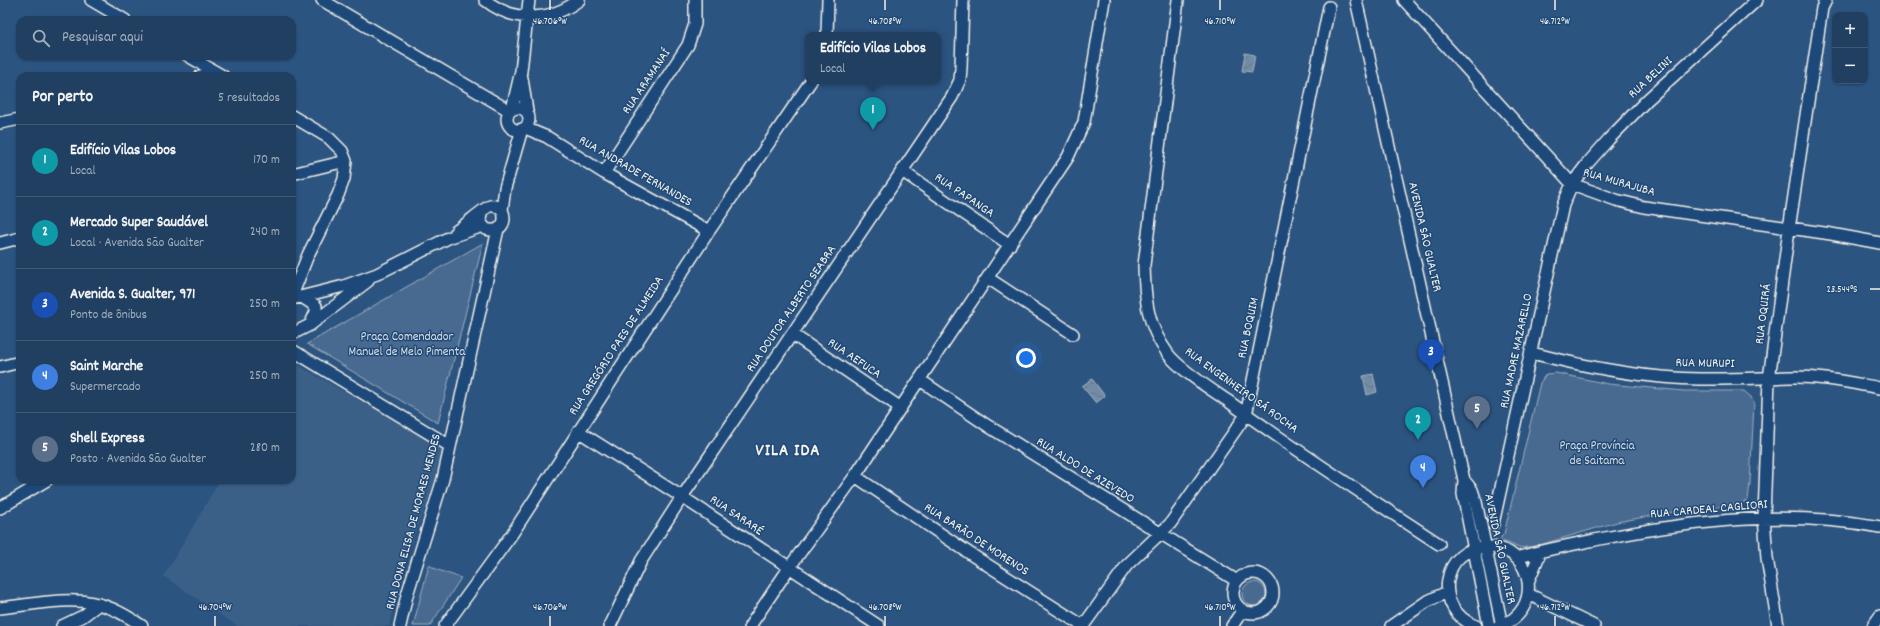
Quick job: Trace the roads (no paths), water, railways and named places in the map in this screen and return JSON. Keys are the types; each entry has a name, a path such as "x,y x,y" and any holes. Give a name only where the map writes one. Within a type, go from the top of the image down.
{"street":[{"path":"322,0 510,112"},
{"path":"485,0 493,7 510,14 528,18 542,17 557,13 579,0"},
{"path":"510,112 521,71 528,18 528,0"},
{"name":"RUA ARAMANAÍ","path":"604,173 688,45 695,24 695,0"},
{"path":"826,32 828,0"},
{"name":"RUA DOUTOR ALBERTO SEABRA","path":"610,626 641,561 682,497 952,97 960,80 963,0"},
{"path":"750,626 789,568 855,476 1068,157 1084,122 1104,0"},
{"name":"RUA ENGENHEIRO SÁ ROCHA","path":"1178,0 1144,266 1145,301 1155,333 1169,355 1193,376 1246,415 1439,544"},
{"name":"AVENIDA SÃO GUALTER","path":"1356,0 1464,480 1463,494 1501,626"},
{"name":"RUA MURAJUBA","path":"1404,0 1572,184 1616,200 1644,207 1880,242"},
{"name":"RUA BELINI","path":"1572,184 1587,164 1647,100 1757,0"},
{"path":"93,1 118,16"},
{"name":"RUA OQUIRÁ","path":"1778,626 1767,558 1764,517 1769,379 1822,3"},
{"name":"RUA BOQUIM","path":"1083,626 1108,588 1127,565 1143,548 1160,535 1170,524 1246,415 1329,7"},
{"path":"195,60 216,72"},
{"path":"498,208 523,123 521,71"},
{"name":"RUA GREGÓRIO PAES DE ALMEIDA","path":"446,626 512,534 709,231 808,84"},
{"path":"510,112 517,107 523,123"},
{"name":"RUA ANDRADE FERNANDES","path":"510,112 508,124 523,123 604,173 709,231"},
{"path":"296,118 329,138 342,151 346,161 344,179 338,195 297,279 296,288"},
{"path":"0,123 16,120"},
{"path":"296,173 346,161"},
{"name":"RUA PAPANGA","path":"902,171 1010,245"},
{"name":"RUA MADRE MAZARELLO","path":"1493,524 1532,353 1563,205 1572,184"},
{"path":"296,297 316,293 377,274 448,238 487,207 498,208 505,218 502,227 494,231 485,228 448,238"},
{"path":"481,212 480,219 485,228"},
{"name":"RUA DONA ELISA DE MORAES MENDES","path":"485,228 490,261"},
{"name":"RUA DONA ELISA DE MORAES MENDES","path":"400,626 407,595 443,479 498,229"},
{"path":"0,243 16,239"},
{"path":"296,332 310,325 377,274"},
{"path":"988,278 1073,334"},
{"path":"297,279 316,293"},
{"path":"296,297 316,306 316,312 310,325"},
{"name":"RUA AEFUCA","path":"792,334 901,408"},
{"path":"296,352 450,446"},
{"name":"RUA MURUPI","path":"1532,353 1558,360 1646,375 1675,378 1769,379 1791,377 1841,381 1880,388"},
{"path":"0,367 16,363"},
{"name":"RUA ALDO DE AZEVEDO","path":"920,380 988,426 1160,535 1237,581"},
{"name":"RUA SARARÉ","path":"578,431 879,626"},
{"name":"RUA BARÃO DE MORENOS","path":"855,476 972,556 1083,626"},
{"path":"0,508 39,484"},
{"name":"RUA CARDEAL CAGLIORI","path":"1516,558 1541,551 1647,530 1716,521 1764,517 1852,522 1880,527"},
{"path":"1473,625 1455,612 1447,592 1448,577 1455,563 1467,552 1479,548 1504,550 1516,558 1524,569 1528,582 1528,594 1523,607 1519,613 1501,626"},
{"name":"AVENIDA SÃO GUALTER","path":"1479,548 1490,626"},
{"path":"1528,582 1541,551"},
{"path":"1249,573 1263,575 1273,586 1274,593 1269,607 1257,614 1242,611 1234,600 1234,587 1237,581 1242,576 1249,573"},
{"path":"1391,626 1426,602 1447,592"},
{"path":"1528,594 1594,626"},
{"path":"0,608 73,601 99,604 116,610 142,626"},
{"path":"62,626 83,616 99,604"},
{"path":"1232,626 1242,611"},
{"path":"1873,626 1880,616"}],"water":[{"path":"1245,53 1255,55 1252,72 1242,71"},
{"path":"1373,374 1377,392 1367,395 1363,376"},
{"path":"1092,379 1105,396 1096,403 1082,386"}],"place":[{"name":"Edifício Vilas Lobos","path":"873,130"},
{"name":"Avenida S. Gualter, 971","path":"1431,372"},
{"name":"Shell Express","path":"1477,429"},
{"name":"Mercado Super Saudável","path":"1418,440"},
{"name":"Saint Marche","path":"1423,488"}],"district":[{"name":"VILA IDA","path":"788,452"}],"park label":[{"name":"Praça Comendador Manuel de Melo Pimenta","path":"407,344"},
{"name":"Praça Província de Saitama","path":"1597,454"}]}
